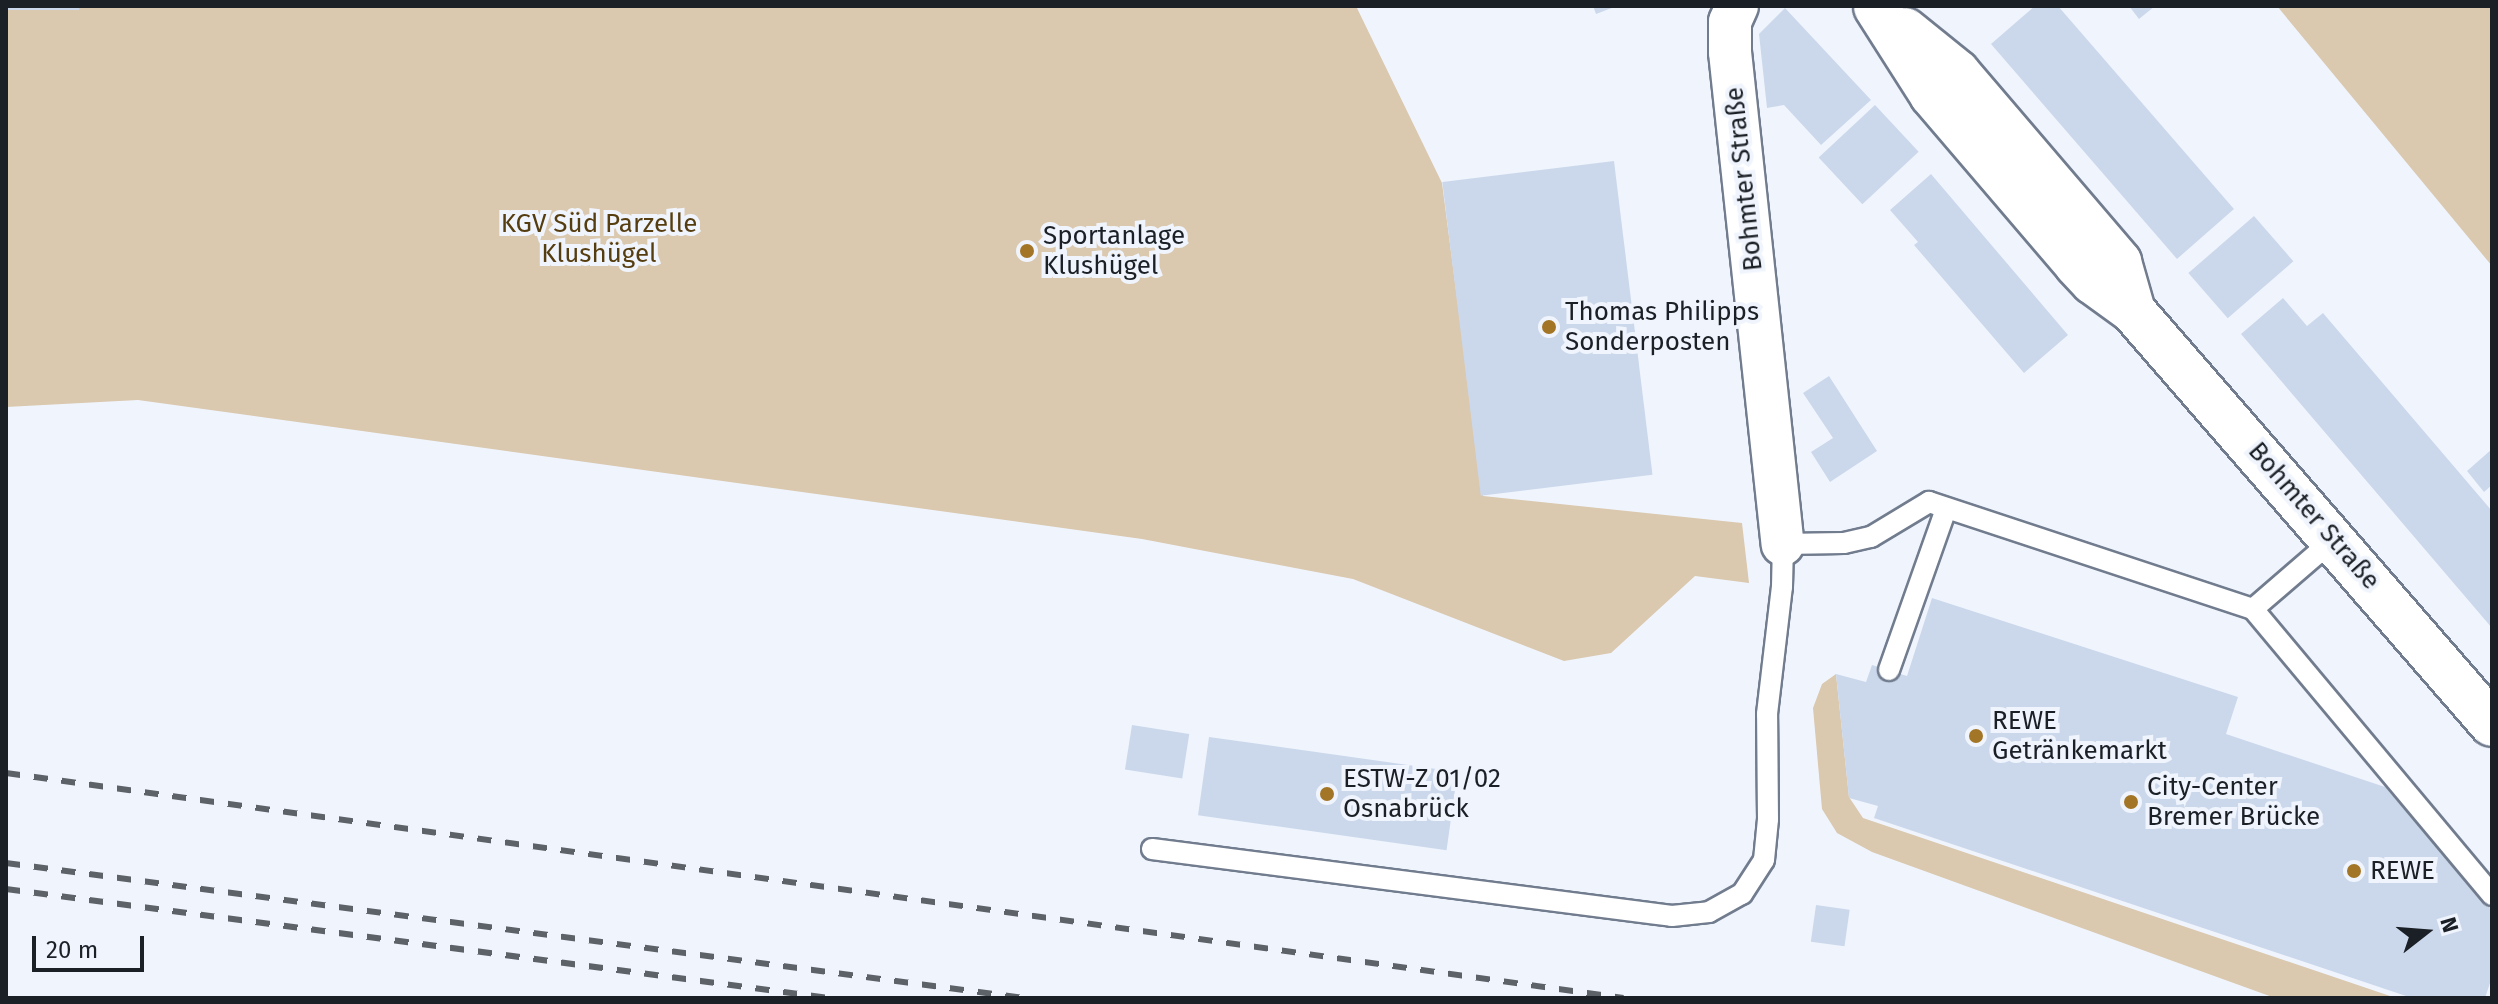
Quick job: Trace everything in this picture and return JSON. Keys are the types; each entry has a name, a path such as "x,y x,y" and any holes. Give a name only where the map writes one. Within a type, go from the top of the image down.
{"main road":[{"name":"Bohmter Straße","path":"1876,6 1932,95 2093,282 2133,311 2492,724"}],"street":[{"name":"Bohmter Straße","path":"1737,6 1730,22 1730,52 1783,544"}],"lane":[{"path":"1152,849 1672,916 1709,912 1742,894 1764,860 1768,819 1767,714 1782,587 1783,544 1844,543 1871,537 1929,502 2253,609 2492,895"},
{"path":"1889,670 1946,509"},
{"path":"2253,609 2334,539"}],"green space":[{"name":"KGV Süd Parzelle Klushügel","path":"6,6 1356,6 1442,183 1483,496 1742,523 1749,583 1695,576 1611,653 1564,661 1353,579 1142,539 138,400 6,407"},
{"path":"2277,6 2492,6 2492,266"},
{"path":"1836,674 1849,797 1863,818 2396,998 2275,998 1872,852 1837,833 1822,809 1813,708 1822,684"}],"building":[{"path":"6,6 79,6 79,10 6,10"},
{"path":"1593,6 1617,6 1596,14"},
{"path":"2035,6 2058,6 2234,209 2177,259 1991,44"},
{"path":"2129,6 2155,6 2139,19"},
{"path":"1785,8 1871,100 1821,145 1784,105 1767,108 1759,34"},
{"path":"1875,105 1919,152 1862,204 1819,158"},
{"path":"1614,161 1653,475 1481,496 1442,182"},
{"path":"1931,174 2068,335 2024,373 1914,245 1918,242 1890,210"},
{"path":"2254,216 2293,261 2228,318 2188,273"},
{"path":"2283,298 2307,326 2323,313 2492,511 2492,628 2241,334"},
{"path":"1829,376 1877,451 1830,482 1811,452 1833,438 1803,393"},
{"path":"2492,449 2492,485 2484,492 2467,471"},
{"name":"City-Center Bremer Brücke","path":"1932,598 2238,697 2226,734 2385,787 2492,911 2492,977 2485,998 2412,998 1874,818 1878,806 1849,798 1836,674 1866,682 1872,665 1907,676"},
{"path":"1132,725 1189,734 1182,779 1125,769"},
{"name":"ESTW-Z 01/02 Osnabrück","path":"1209,737 1458,772 1447,850 1198,815"},
{"path":"1816,905 1850,910 1845,946 1811,942"}],"railway":[{"path":"6,773 1623,998"},
{"path":"6,863 1024,998"},
{"path":"6,889 829,998"}],"place":[{"name":"Sportanlage Klushügel","path":"1027,251"},
{"name":"Thomas Philipps Sonderposten","path":"1549,327"},
{"name":"REWE Getränkemarkt","path":"1976,736"},
{"name":"ESTW-Z 01/02 Osnabrück","path":"1327,794"},
{"name":"City-Center Bremer Brücke","path":"2131,802"},
{"name":"REWE","path":"2354,871"}]}
